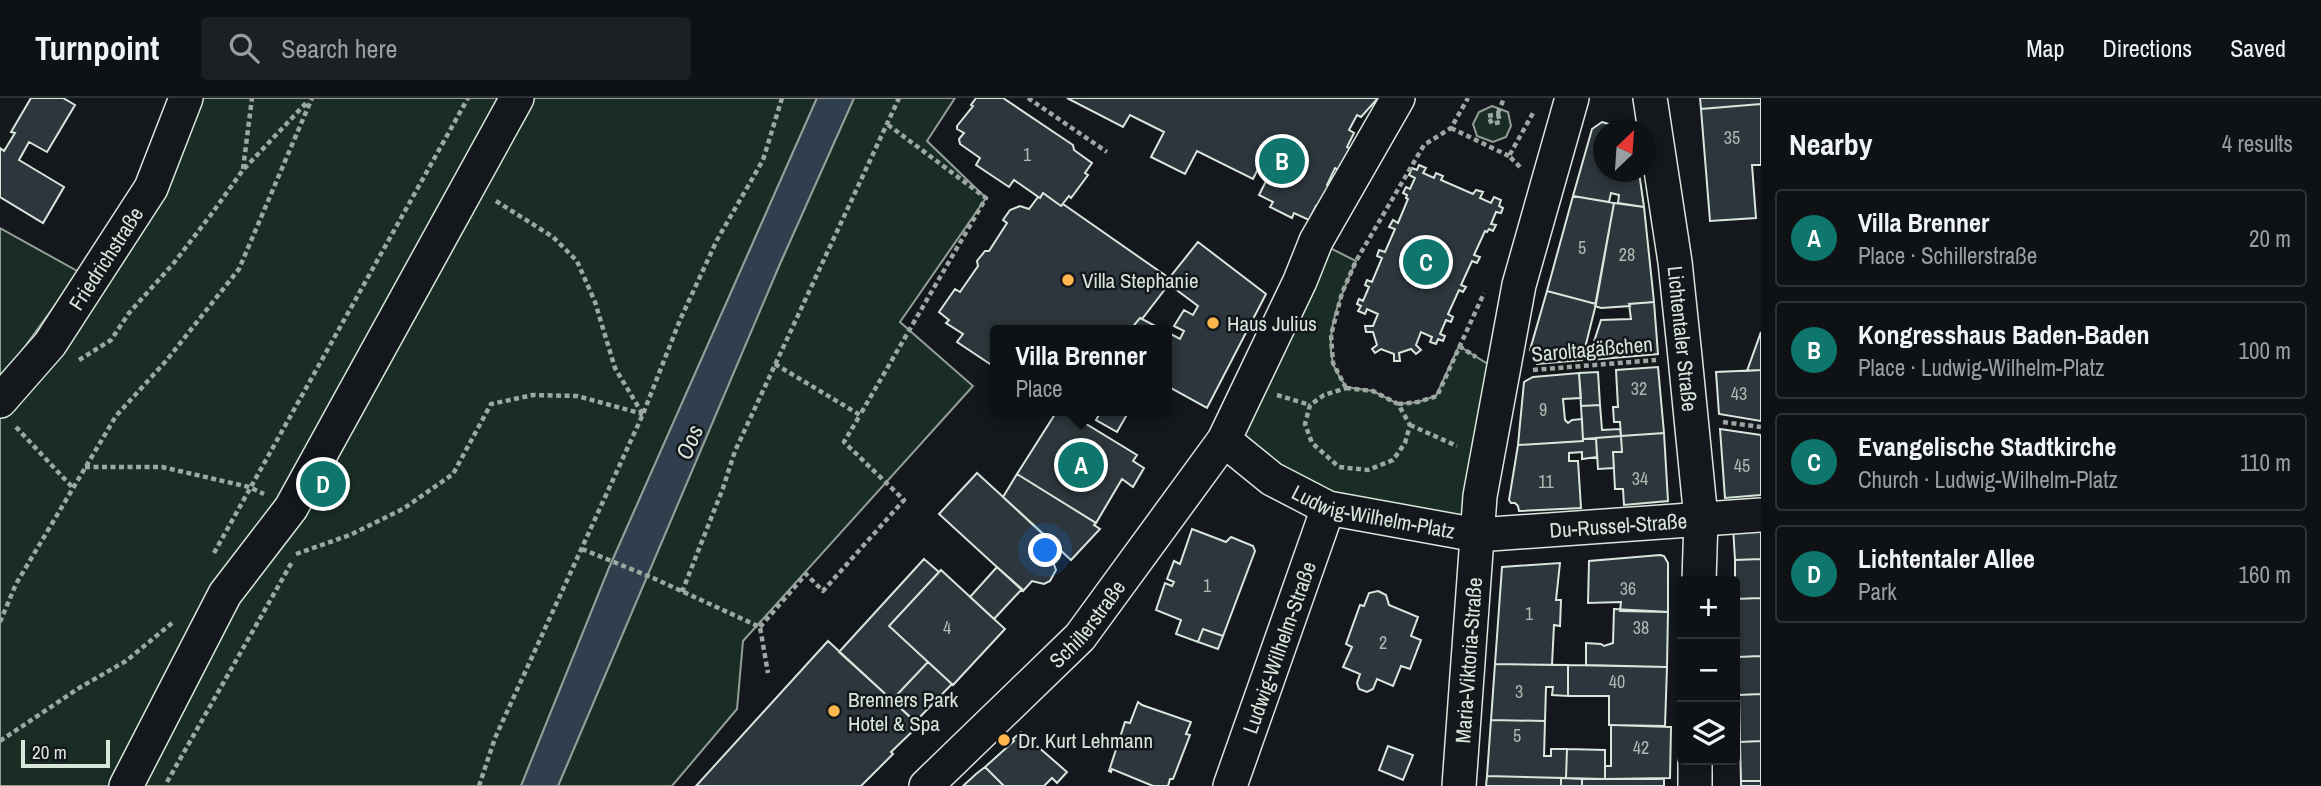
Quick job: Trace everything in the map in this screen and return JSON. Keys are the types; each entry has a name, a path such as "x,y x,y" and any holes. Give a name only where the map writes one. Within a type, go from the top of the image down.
{"street":[{"name":"Friedrichstraße","path":"7,413 151,188 186,98"},
{"path":"126,786 226,594 291,508 517,98"},
{"path":"1224,440 1300,281 1316,241 1398,98"},
{"path":"1548,104 1572,98"},
{"name":"Ludwig-Wilhelm-Platz","path":"1224,440 1272,479 1328,508 1477,534 1480,496 1520,285 1572,98"},
{"name":"Lichtentaler Straße","path":"1650,98 1675,262 1685,357 1701,519 1699,576"},
{"name":"Schillerstraße","path":"926,786 1080,637 1224,440"},
{"name":"Ludwig-Wilhelm-Straße","path":"1230,786 1328,508"},
{"name":"Du-Russel-Straße","path":"1477,534 1761,515"},
{"name":"Maria-Viktoria-Straße","path":"1459,786 1477,534"},
{"path":"1695,765 1695,786"}],"path":[{"path":"243,170 252,98"},
{"path":"78,360 111,340 130,313 173,264 243,170 312,98"},
{"path":"0,622 16,584 116,415 166,361 239,269 312,98"},
{"path":"211,558 468,98"},
{"path":"479,786 495,738 643,414 680,320 717,240 763,160 782,98"},
{"path":"682,592 735,451 899,98"},
{"path":"1028,98 1107,152"},
{"path":"1346,387 1333,363 1331,335 1342,293 1395,192 1424,145 1451,128 1468,98"},
{"path":"1498,114 1504,98"},
{"path":"1509,156 1548,104"},
{"path":"760,627 806,574 823,591 904,500 844,442 986,198 887,124"},
{"path":"1451,128 1509,156 1525,172"},
{"path":"491,198 553,237 577,261 595,302 615,368 643,414"},
{"path":"1398,404 1437,396 1486,286"},
{"name":"Saroltagäßchen","path":"1502,373 1685,357"},
{"path":"775,364 860,415"},
{"path":"1410,425 1405,443 1394,460 1368,470 1339,467 1312,443 1305,424 1310,405 1324,395 1346,387 1373,391 1398,404 1410,425 1487,459"},
{"path":"285,560 297,553 349,535 403,509 453,474 491,404 533,395 577,396 643,414"},
{"path":"7,413 73,488"},
{"path":"84,467 162,467 249,487 291,508"},
{"path":"582,549 760,627"},
{"path":"0,741 79,688 126,662 179,618 173,630"},
{"path":"760,627 768,673"}],"green space":[{"path":"186,98 817,98 609,568 521,786 0,786 0,401 50,344"},
{"path":"854,98 955,98 927,141 986,198 900,322 973,386 743,641 737,709 672,786 558,786 779,266"},
{"path":"1492,106 1508,112 1511,126 1506,137 1493,142 1477,136 1473,124 1479,112"},
{"path":"0,228 79,272 0,381"},
{"path":"1316,241 1356,261 1336,311 1331,337 1333,363 1346,387 1373,391 1398,404 1418,402 1436,396 1459,346 1502,373 1477,535 1328,508 1224,440"}],"water":[{"name":"Oos","path":"817,98 854,98 779,266 558,786 521,786 609,568"}],"building":[{"path":"31,98 63,98 75,105 47,152 29,142 19,160 64,187 43,223 0,197 0,148 4,151 15,133 11,132"},
{"path":"976,98 1003,98 1073,145 1074,150 1092,163 1085,173 1088,175 1071,198 1069,196 1061,206 1043,193 1040,198 1014,180 1009,187 976,165 980,158 960,144 959,139 964,133 957,129 957,126"},
{"path":"1067,98 1378,98 1361,117 1357,115 1349,130 1354,133 1347,147 1352,150 1341,171 1335,168 1327,185 1332,188 1321,209 1316,206 1309,220 1294,213 1292,218 1270,207 1273,202 1259,195 1271,171 1260,165 1253,179 1197,151 1185,174 1151,157 1164,132 1130,115 1123,127"},
{"path":"1700,98 1761,98 1761,104 1701,109"},
{"path":"1761,104 1761,165 1752,165 1756,218 1710,221 1701,109"},
{"path":"1592,129 1593,182 1640,182 1644,207 1618,203 1619,195 1611,193 1609,202 1573,196"},
{"path":"1419,165 1426,168 1423,173 1434,178 1436,173 1443,176 1441,180 1473,194 1476,190 1483,192 1480,198 1491,203 1494,197 1501,200 1499,206 1503,208 1501,213 1496,212 1491,224 1496,225 1493,231 1485,231 1474,255 1480,257 1477,263 1472,261 1461,285 1466,287 1463,292 1459,290 1448,314 1453,317 1451,322 1446,320 1440,334 1445,336 1443,341 1438,339 1436,344 1430,342 1432,337 1421,332 1416,345 1421,350 1416,354 1411,349 1399,353 1400,361 1394,361 1394,354 1381,349 1375,353 1372,349 1377,345 1373,332 1366,332 1365,326 1373,326 1378,314 1367,309 1365,314 1358,311 1361,306 1357,304 1359,299 1363,301 1369,287 1365,285 1367,280 1372,282 1382,258 1377,256 1379,250 1385,252 1395,229 1389,227 1393,220 1398,223 1408,199 1403,193 1406,187 1410,189 1415,178 1409,175 1412,168 1417,170"},
{"name":"Villa Stephanie","path":"1043,193 1061,206 1063,204 1169,278 1166,282 1169,284 1134,325 990,325 990,364 957,342 963,334 946,323 949,320 939,312 955,289 960,292 978,266 977,261 985,251 989,251 1007,223 1003,220 1010,210 1020,206 1029,209 1038,197"},
{"path":"1573,196 1614,203 1596,304 1547,291"},
{"path":"1614,203 1644,207 1654,302 1601,308 1595,306"},
{"name":"Haus Julius","path":"1198,242 1266,294 1207,408 1172,389 1172,335 1180,339 1184,331 1174,326 1184,310 1193,315 1198,306 1166,282"},
{"path":"1547,291 1596,304 1582,360 1537,364 1530,350"},
{"path":"1654,302 1658,354 1588,360 1601,320 1631,319 1629,304"},
{"path":"1140,318 1153,325 1134,325"},
{"path":"1761,332 1761,370 1747,371"},
{"path":"1658,367 1664,433 1621,436 1620,422 1614,422 1613,407 1618,407 1616,370"},
{"path":"1761,370 1761,421 1719,414 1716,372"},
{"path":"1598,372 1600,405 1581,406 1579,373"},
{"path":"1579,373 1581,398 1563,399 1565,420 1568,423 1582,419 1583,441 1518,445 1524,382 1533,377"},
{"path":"1600,405 1602,430 1620,429 1621,436 1583,439 1581,406"},
{"path":"1054,416 1080,416 1083,422 1137,455 1133,461 1144,468 1133,487 1122,479 1096,523 1017,474"},
{"path":"1098,416 1126,416 1117,432 1096,420"},
{"path":"1720,429 1761,435 1761,495 1725,498"},
{"path":"1664,433 1668,501 1624,505 1623,489 1615,489 1613,452 1622,452 1621,436"},
{"path":"1621,436 1622,452 1613,452 1614,468 1598,469 1596,438"},
{"path":"1596,438 1597,457 1582,459 1582,452 1569,453 1569,461 1578,461 1581,508 1519,511 1515,503 1511,503 1509,500 1518,445"},
{"path":"977,473 1061,550 1052,559 1056,570 1050,581 1044,584 1032,581 1023,591 939,514"},
{"path":"1017,474 1096,523 1094,525 1100,529 1071,560 1003,497"},
{"path":"1761,524 1761,559 1735,560 1733,526"},
{"path":"1192,529 1226,542 1231,537 1253,546 1255,551 1223,636 1203,629 1198,642 1176,634 1181,620 1156,610 1165,583 1172,586 1174,582 1167,579 1174,561 1180,564"},
{"path":"1664,556 1668,563 1668,612 1620,611 1621,602 1588,603 1589,561"},
{"path":"924,559 939,572 889,626 928,662 892,700 839,652"},
{"path":"1761,559 1761,598 1740,599 1740,576 1735,576 1735,560"},
{"path":"1560,563 1556,600 1561,600 1560,626 1554,625 1552,665 1495,664 1502,567"},
{"path":"997,567 1022,589 994,619 970,597"},
{"path":"941,570 1005,629 953,685 889,626"},
{"path":"1378,591 1386,595 1389,605 1418,617 1411,636 1421,640 1410,669 1401,666 1393,686 1377,679 1373,689 1367,692 1359,689 1357,683 1360,674 1343,667 1352,647 1346,644 1360,605 1364,606 1369,593"},
{"path":"1761,598 1761,656 1740,657 1740,599"},
{"path":"1614,609 1668,612 1667,667 1586,665 1586,643 1604,646 1613,643"},
{"path":"1203,629 1223,636 1218,649 1198,642"},
{"name":"Brenners Park Hotel & Spa","path":"828,641 919,725 891,752 893,754 861,786 696,786"},
{"path":"1761,656 1761,694 1740,695 1740,657"},
{"path":"928,662 952,684 915,722 892,700"},
{"path":"1495,664 1568,665 1568,696 1552,695 1553,687 1546,687 1545,721 1491,720"},
{"path":"1568,665 1667,667 1665,726 1609,725 1609,696 1568,696"},
{"path":"1761,694 1761,741 1740,742 1740,695"},
{"path":"1138,702 1191,722 1186,734 1190,735 1168,786 1153,786 1112,769 1109,771 1125,722 1130,723"},
{"path":"1491,720 1545,721 1544,756 1551,756 1551,749 1567,749 1566,778 1487,776"},
{"path":"1611,725 1671,727 1670,778 1605,779 1605,766 1611,766"},
{"path":"1021,732 1067,772 1057,783 1052,778 1044,786 1004,786 985,767"},
{"path":"1761,741 1761,781 1741,781 1740,742"},
{"path":"1388,746 1413,755 1403,780 1379,770"},
{"path":"1567,749 1605,750 1605,779 1566,778"},
{"path":"985,767 1004,786 963,786 976,774"},
{"path":"1487,776 1561,778 1561,786 1486,786"},
{"path":"1561,778 1582,779 1582,786 1561,786"},
{"path":"1582,779 1664,779 1664,786 1582,786"},
{"path":"1741,781 1761,781 1761,786 1741,786"}],"place":[{"name":"Kongresshaus Baden-Baden","path":"1282,161"},
{"name":"Evangelische Stadtkirche","path":"1426,262"},
{"name":"Villa Stephanie","path":"1068,280"},
{"name":"Haus Julius","path":"1213,323"},
{"name":"Villa Brenner","path":"1081,465"},
{"name":"Lichtentaler Allee","path":"323,484"},
{"name":"Brenners Park Hotel & Spa","path":"834,711"},
{"name":"Dr. Kurt Lehmann","path":"1004,740"}]}
